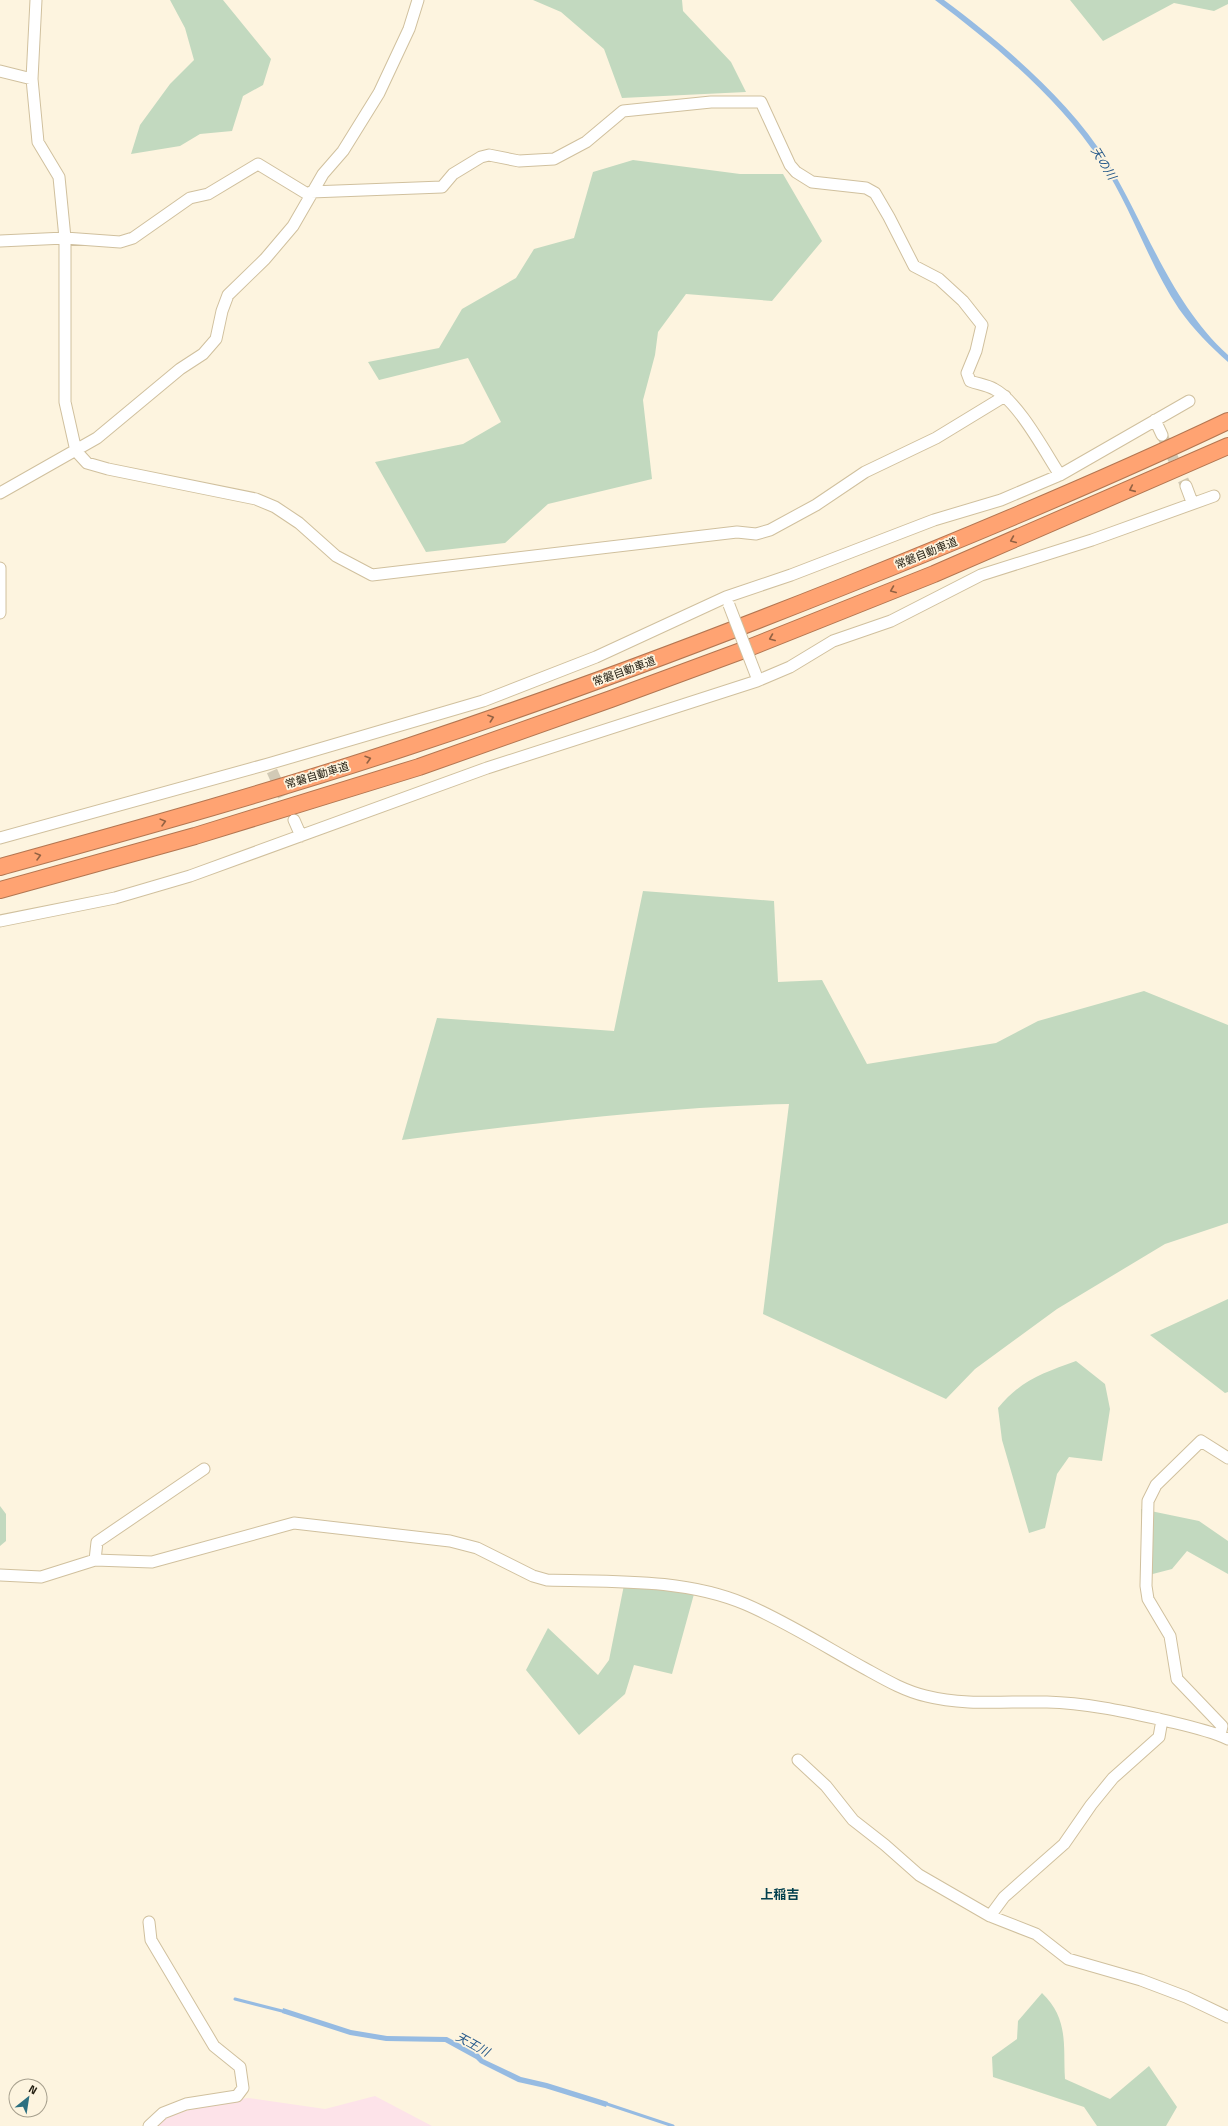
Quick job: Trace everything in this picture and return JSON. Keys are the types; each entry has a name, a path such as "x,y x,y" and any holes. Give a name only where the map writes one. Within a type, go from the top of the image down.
{"highway":[{"name":"常磐自動車道","path":"0,867 186,815 408,747 599,680 731,631 924,554 1228,421"},
{"name":"常磐自動車道","path":"0,890 195,836 411,769 611,699 741,651 927,577 1228,446"},
{"path":"1168,473 1228,458"}],"street":[{"path":"36,0 32,79 38,142 59,177 64,238 65,402 76,451 87,463 108,469 256,499 275,507 298,523 336,556 372,575 737,532 756,534 770,530 816,505 865,472 936,438 1005,396"},
{"path":"0,493 97,438 180,368 203,354 216,339 222,311 228,295 265,259 293,226 310,194 323,174 343,151 379,93 409,29 418,0"},
{"path":"0,71 32,79"},
{"path":"0,241 64,238 120,242 133,238 190,198 208,194 258,164 310,194 442,187 453,174 481,157 489,155 519,161 554,159 586,142 623,111 712,102 761,102 790,165 796,172 812,182 866,188 876,193 914,266 939,279 963,301 982,325 976,351 967,373 970,381 994,389 1005,396 1029,426 1060,475"},
{"path":"0,838 270,767 483,701 596,657 791,575 934,520 1001,500 1060,475 1189,401"},
{"path":"1155,420 1162,435"},
{"path":"1186,486 1192,502"},
{"path":"0,921 115,898 190,876 487,768 790,667 833,641 891,621 981,575 1092,540 1192,502 1214,496"},
{"path":"0,568 0,613"},
{"path":"727,601 756,678"},
{"path":"294,820 301,836"},
{"path":"0,1576 41,1576 95,1560 152,1562 294,1523 450,1541 478,1548 533,1576 547,1580 674,1586 704,1592 744,1604 894,1685 924,1696 962,1702 1048,1702 1087,1704 1162,1720 1224,1737 1222,1726 1177,1679 1170,1636 1148,1599 1146,1579 1148,1501 1156,1485 1201,1441 1228,1458"},
{"path":"95,1560 98,1542 204,1469"},
{"path":"990,1916 1004,1897 1064,1844 1091,1805 1113,1778 1159,1737 1162,1720"},
{"path":"798,1760 826,1786 852,1820 885,1845 918,1875 990,1916 1036,1934 1068,1959 1141,1980 1186,1997 1228,2017"},
{"path":"148,2126 163,2113 186,2104 237,2096 243,2088 240,2067 214,2046 151,1940 149,1922"}],"shaded area":[{"path":"375,2096 432,2126 155,2126 164,2118 214,2102 249,2098 325,2109"}],"green space":[{"path":"170,0 223,0 271,59 263,85 243,96 232,131 200,134 180,146 131,154 140,125 170,84 194,60 185,28"},
{"path":"533,0 682,0 683,11 731,62 746,92 622,98 604,49 561,12"},
{"path":"1070,0 1228,0 1228,4 1214,11 1174,3 1103,41"},
{"path":"633,160 740,174 783,174 822,241 772,301 686,294 658,332 655,355 643,400 652,479 548,504 505,543 426,552 375,462 463,444 501,422 468,358 379,380 368,362 439,348 462,309 516,278 534,249 574,238 593,172"},
{"path":"643,891 774,901 778,982 822,980 867,1064 996,1043 1038,1021 1144,991 1228,1025 1228,1223 1165,1244 1057,1309 975,1369 946,1399 763,1314 789,1104 643,1112 546,1122 402,1140 437,1018 614,1031"},
{"path":"1228,1299 1228,1392 1225,1393 1150,1335"},
{"path":"1076,1361 1105,1384 1110,1409 1102,1461 1069,1457 1057,1474 1045,1528 1029,1533 1002,1440 998,1408 1015,1391 1033,1378"},
{"path":"0,1506 6,1514 6,1541 0,1546"},
{"path":"1141,1509 1199,1521 1228,1541 1228,1574 1187,1551 1172,1569 1145,1576"},
{"path":"624,1585 654,1587 694,1594 672,1674 634,1665 625,1694 579,1735 526,1670 548,1628 598,1675 609,1660"},
{"path":"1042,1993 1051,2003 1061,2023 1064,2044 1065,2079 1110,2099 1149,2066 1177,2107 1166,2126 1097,2126 1084,2107 993,2077 992,2057 1017,2039 1018,2021"}],"water":[{"name":"天の川","path":"935,0 944,0 989,35 1033,74 1074,116 1107,161 1161,263 1190,312 1228,355 1228,362 1202,337 1179,309 1158,273 1112,180 1084,138 1046,94 1025,74 1003,54"},
{"path":"283,2008 351,2030 387,2036 447,2037 479,2054 483,2059 521,2077 547,2083 608,2102 606,2107 545,2088 518,2082 480,2063 476,2059 445,2042 386,2041 350,2035 282,2013"}],"waterway":[{"name":"天王川","path":"235,1999 286,2012"},
{"name":"天王川","path":"604,2103 673,2126"}],"tunnel":[{"path":"1162,435 1186,486"},
{"path":"272,771 291,814"}],"district":[{"name":"上稲吉","path":"780,1894"}]}
